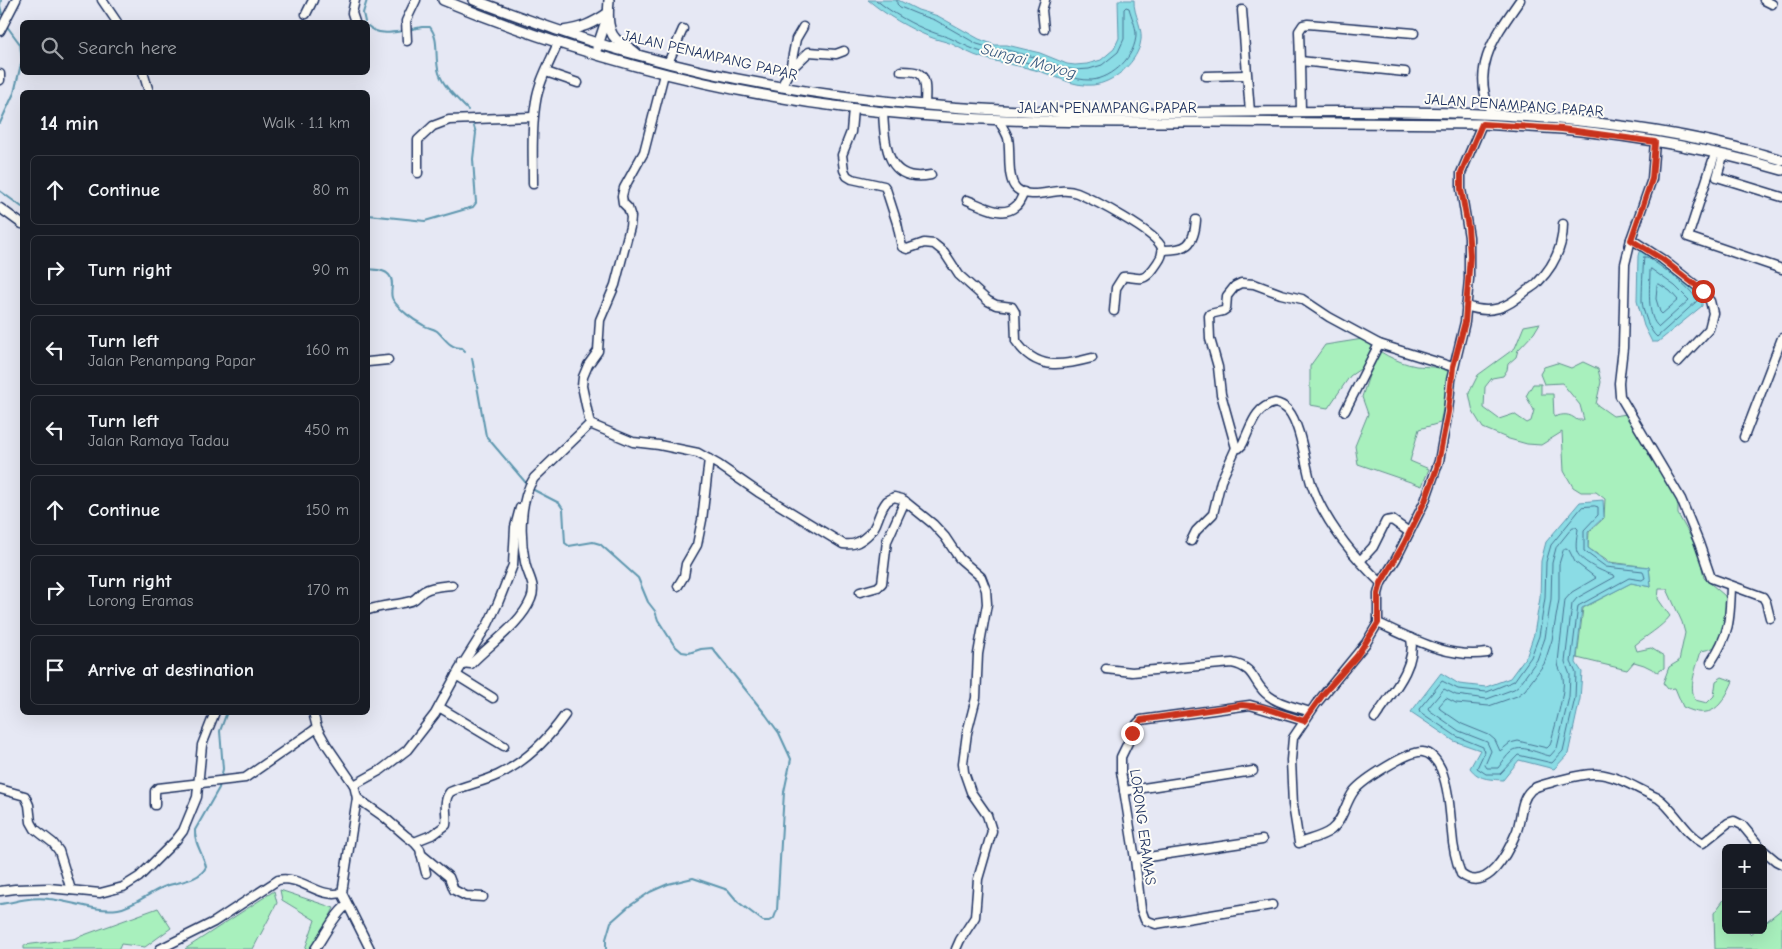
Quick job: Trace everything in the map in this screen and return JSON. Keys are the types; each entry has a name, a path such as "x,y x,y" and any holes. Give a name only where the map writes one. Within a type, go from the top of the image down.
{"main road":[{"name":"JALAN PENAMPANG PAPAR","path":"443,0 558,43 664,74 775,96 854,109 999,121 1482,124 1562,129 1655,142 1782,170"},
{"name":"JALAN PENAMPANG PAPAR","path":"474,0 560,32 638,56 826,94 970,109 1076,113 1301,112 1492,114 1560,119 1647,129 1733,146 1782,160"},
{"path":"588,53 596,50 600,44 608,13 609,0"},
{"path":"560,32 579,29 593,23 608,13"},
{"path":"608,13 613,37 630,46 638,56"}],"street":[{"path":"0,31 16,0"},
{"path":"102,0 116,20"},
{"path":"306,14 313,0"},
{"path":"354,20 352,13 355,0"},
{"path":"407,41 406,21 416,0"},
{"path":"1044,29 1042,10 1045,0"},
{"path":"1492,114 1485,98 1483,87 1482,78 1485,61 1503,26 1520,0"},
{"path":"1764,0 1772,4"},
{"path":"1242,10 1250,112"},
{"path":"1301,112 1299,31 1303,25 1414,33"},
{"path":"790,70 796,39 802,27"},
{"path":"668,63 683,29"},
{"path":"533,184 533,117 540,86 558,43"},
{"path":"781,86 790,70 809,52 836,54 844,51"},
{"path":"1300,61 1405,72"},
{"path":"901,71 922,75 925,105"},
{"path":"546,72 578,83"},
{"path":"0,74 0,80"},
{"path":"354,785 381,770 407,750 439,707 462,663 488,624 509,576 514,553 515,527 522,502 530,485 542,470 587,429 590,424 582,386 583,377 588,365 598,351 600,320 616,285 622,261 631,217 622,196 627,182 644,152 664,74"},
{"path":"144,75 148,90"},
{"path":"1206,76 1246,75"},
{"path":"854,109 851,132 842,155 844,170 847,176 852,179 884,186 897,224 902,247 907,249 924,243 934,244 944,252 960,275 988,301 996,305 1012,307 1016,312 1016,342 1031,357 1043,363 1054,365 1074,363 1092,358"},
{"path":"883,112 886,149 894,165 901,172 915,177 931,175"},
{"path":"418,173 418,140 433,126 449,120 533,117"},
{"path":"999,121 1008,136 1013,182 1018,190 1034,194 1060,190 1074,191 1150,234 1159,242 1163,250"},
{"path":"1482,124 1461,173 1461,189 1469,236 1465,322 1453,367 1448,412 1439,461 1431,486 1410,532 1381,583 1378,594 1378,623 1357,656 1324,693 1293,738 1293,805 1299,843 1330,831 1340,819 1354,790 1373,776 1399,760 1416,752 1423,752 1435,757 1444,777 1450,812 1454,855 1460,874 1467,878 1477,879 1484,877 1499,866 1517,832 1523,804 1530,791 1538,786 1582,775 1598,774 1610,776 1658,798 1665,803 1702,843 1728,823 1734,821 1742,825 1758,844"},
{"path":"1655,142 1652,179 1631,240 1625,264 1624,348 1619,383 1620,396 1681,499 1711,578 1763,597 1770,618"},
{"path":"1719,155 1717,177 1782,197"},
{"path":"1719,155 1688,237 1782,269"},
{"path":"967,200 999,212 1006,212 1016,206 1024,192"},
{"path":"0,208 20,223"},
{"path":"1163,250 1179,250 1188,245 1193,237 1196,220"},
{"path":"1466,306 1476,309 1497,309 1517,300 1535,286 1560,250 1564,224"},
{"path":"1631,240 1662,259 1698,286 1710,301 1713,313 1709,329 1678,362"},
{"path":"1114,311 1116,288 1120,280 1126,276 1142,278 1145,276 1156,265 1163,250"},
{"path":"1191,541 1196,530 1213,514 1221,481 1236,448 1221,394 1218,367 1208,322 1210,314 1223,311 1226,308 1227,296 1235,286 1249,283 1281,294 1297,297 1379,344 1453,367"},
{"path":"1744,437 1782,338"},
{"path":"1345,411 1379,344"},
{"path":"370,362 388,360"},
{"path":"1236,448 1242,445 1253,419 1261,408 1275,403 1288,410 1298,431 1311,482 1319,501 1342,538 1381,583"},
{"path":"590,424 634,442 698,453 843,544 857,543 874,530 887,501 897,497 905,501 938,529 959,558 981,577 986,590 987,604 978,654 976,698 967,733 963,763 971,792 987,815 992,831 978,879 975,917 956,949"},
{"path":"678,586 684,576 686,564 698,542 709,459"},
{"path":"462,663 471,664 498,640 526,609 534,591 525,564 523,519 526,495"},
{"path":"860,592 878,587 882,583 887,541 905,501"},
{"path":"1360,561 1373,547 1386,521 1392,520 1410,532"},
{"path":"514,553 525,564"},
{"path":"370,609 382,605 409,602 415,600 424,591 452,585"},
{"path":"1711,662 1723,644 1726,635 1731,586"},
{"path":"1378,623 1449,652 1488,653"},
{"path":"1375,718 1400,681 1410,662 1411,638"},
{"path":"1106,669 1132,672 1232,663 1247,668 1262,690 1271,698 1310,712"},
{"path":"456,674 493,698"},
{"name":"LORONG ERAMAS","path":"1272,905 1152,924 1145,920 1142,913 1120,764 1121,757 1132,733 1141,720 1242,705 1262,707 1304,721"},
{"path":"439,707 504,746"},
{"path":"0,891 15,888 72,890 93,893 109,892 123,887 139,877 176,840 183,830 197,797 202,745 214,715"},
{"path":"314,715 317,728 354,785 357,798 342,893 370,949"},
{"path":"414,842 434,834 446,825 445,802 450,792 500,774 554,731 565,715"},
{"path":"155,805 155,791 158,788 244,778 317,728"},
{"path":"1124,790 1253,771"},
{"path":"0,790 25,796 29,805 31,822 35,829 53,843 59,851 72,890"},
{"path":"357,798 414,842 421,854 426,873"},
{"path":"1135,858 1262,840"},
{"path":"1767,853 1782,864"},
{"path":"421,854 449,877 454,890 466,896 483,897"},
{"path":"160,949 229,914 278,880 290,879 334,895 342,893"},
{"path":"315,949 338,912 347,905"}],"green space":[{"path":"1540,323 1534,333 1518,350 1516,357 1508,364 1503,376 1492,378 1485,387 1484,408 1499,419 1514,414 1527,423 1531,421 1534,410 1526,396 1533,384 1541,384 1541,394 1553,394 1554,417 1566,415 1577,420 1584,420 1580,405 1562,383 1544,384 1540,374 1544,367 1557,363 1571,368 1583,362 1598,369 1601,382 1596,404 1613,416 1627,414 1678,501 1678,514 1699,552 1704,578 1724,595 1728,601 1725,624 1720,641 1714,647 1701,651 1695,669 1692,688 1695,700 1707,703 1714,696 1716,681 1722,677 1733,681 1725,698 1715,709 1709,712 1693,711 1683,707 1675,688 1668,689 1663,683 1669,667 1679,661 1685,633 1667,589 1659,589 1658,599 1670,616 1658,628 1635,645 1637,651 1651,648 1664,656 1664,668 1658,672 1634,662 1627,670 1577,658 1583,608 1631,583 1651,587 1649,567 1609,562 1588,548 1589,532 1604,518 1605,499 1596,492 1581,492 1573,487 1564,471 1562,432 1541,445 1527,444 1483,428 1473,412 1469,393 1478,375 1515,348 1524,326"},
{"path":"1363,339 1381,352 1401,362 1451,372 1440,423 1419,429 1410,461 1429,469 1422,486 1358,464 1355,446 1368,414 1362,397 1372,366 1366,365 1350,376 1328,408 1310,405 1310,366 1325,345"},
{"path":"280,890 334,908 314,949 305,949 315,920 282,900"},
{"path":"274,891 277,903 253,949 185,949"},
{"path":"1722,902 1722,934 1767,934 1767,921 1782,909 1782,949 1715,949 1714,913"},
{"path":"158,908 171,928 145,947 121,944 119,949 24,949 24,945 73,939"}],"water":[{"name":"Sungai Moyog","path":"868,0 898,0 918,10 938,16 979,39 995,45 1007,45 1040,53 1067,64 1075,65 1101,60 1114,49 1119,38 1118,0 1134,0 1141,39 1133,59 1122,71 1108,81 1093,85 1078,84 1035,70 975,55 914,30"},
{"path":"1643,249 1679,274 1689,283 1701,299 1702,306 1658,342 1652,342 1644,326 1637,301 1638,256 1639,252"},
{"path":"1603,500 1604,517 1588,532 1588,548 1608,563 1649,567 1651,587 1631,583 1582,608 1576,663 1582,672 1580,699 1568,754 1554,769 1519,760 1503,780 1481,777 1470,768 1480,750 1454,741 1411,712 1441,673 1459,684 1486,687 1510,678 1527,655 1534,634 1540,598 1541,561 1546,542 1580,502"}],"waterway":[{"path":"0,5 1,0"},
{"path":"365,20 363,13 367,0"},
{"path":"0,6 3,18"},
{"path":"6,25 20,44"},
{"path":"412,29 430,27 435,37 441,78 444,84 468,110"},
{"path":"370,28 376,31 388,33 402,31"},
{"path":"0,123 14,93 20,68"},
{"path":"370,215 425,221 473,207 476,203 473,159 476,133 473,123"},
{"path":"0,191 20,206"},
{"path":"370,269 382,271 389,275 392,281 391,294 393,300 407,314 425,326 437,331 450,344 465,351"},
{"path":"472,358 486,436 526,483"},
{"path":"532,489 559,503 563,509 565,543 569,546 593,542 600,544 638,578 648,602 674,645 682,652 689,653 712,648 779,733 791,759 784,792 777,910 774,918 769,921 763,921 738,902 728,890 693,878 668,884 650,892 628,907 611,922 606,939 606,949"},
{"path":"221,778 223,769 220,731 226,715"},
{"path":"0,904 43,898 92,908 118,909 124,908 160,888 194,878 203,872 206,867 196,840 195,830 219,788 220,782"}],"route":[{"path":"1132,733 1141,720 1242,705 1262,707 1304,721 1324,693 1346,670 1374,632 1378,623 1378,594 1381,583 1396,559 1425,501 1439,461 1448,412 1453,367 1465,322 1470,256 1469,236 1461,189 1461,173 1482,124 1562,129 1655,142 1652,179 1631,240 1662,259 1703,291"}]}
